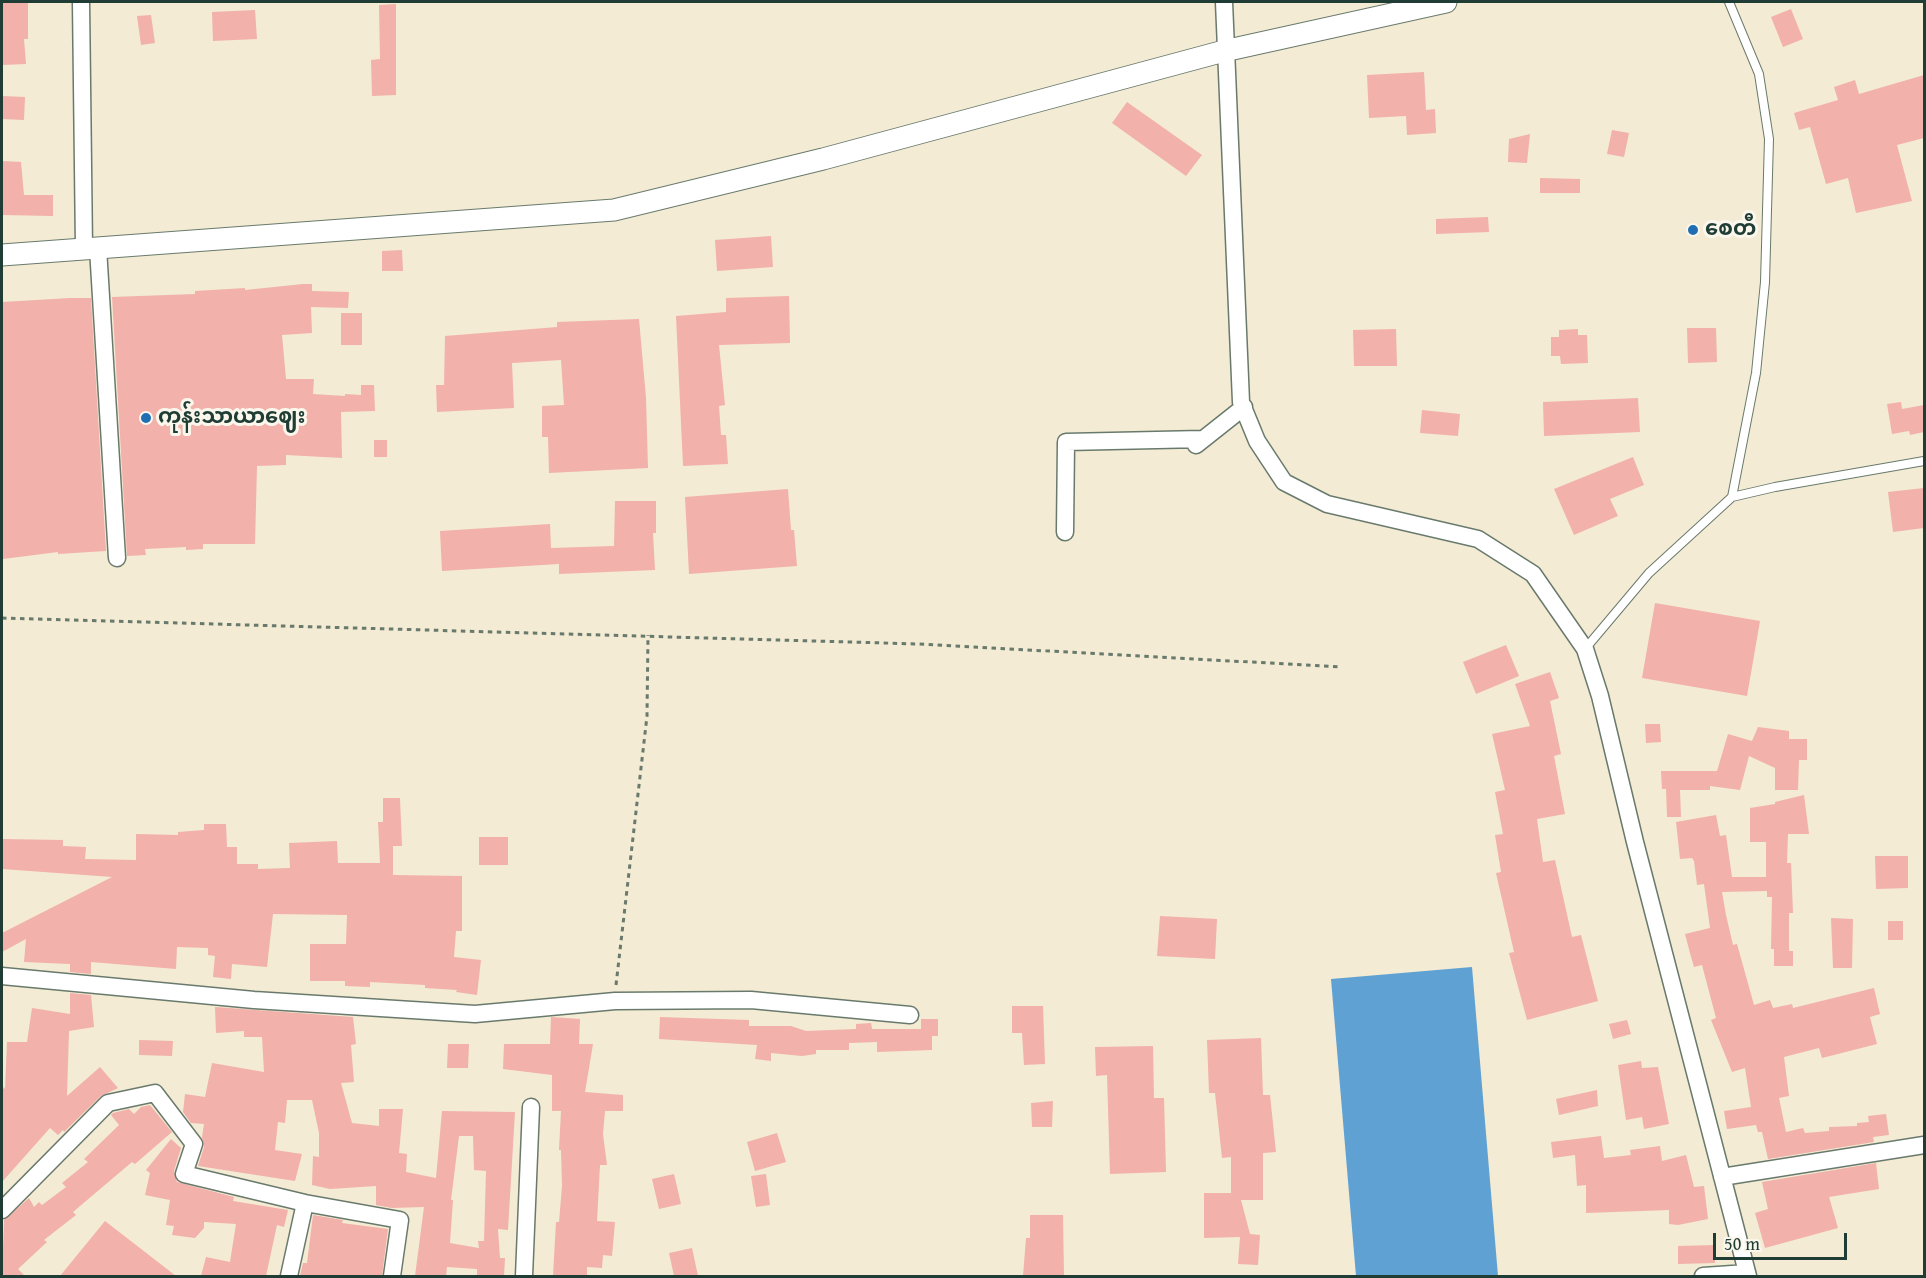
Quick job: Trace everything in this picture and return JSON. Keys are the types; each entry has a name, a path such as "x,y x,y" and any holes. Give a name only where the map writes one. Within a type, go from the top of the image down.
{"street":[{"path":"81,2 91,249 117,558"},
{"path":"1224,2 1224,51 1244,407 1257,441 1284,482 1328,504 1478,539 1533,574 1585,649 1600,696 1747,1275 1703,1276"},
{"path":"2,255 614,210 823,159 1224,51 1446,2"},
{"path":"1065,532 1065,442 1199,442 1244,407"},
{"path":"2,976 254,1000 475,1014 615,1001 751,1000 910,1015"},
{"path":"2,1210 108,1103 155,1094 194,1144 184,1174 305,1203 400,1220 392,1276"},
{"path":"524,1276 531,1107"},
{"path":"1722,1177 1924,1145"},
{"path":"289,1276 305,1203"}],"lane":[{"path":"1729,2 1759,74 1769,139 1763,304 1756,373 1732,497"},
{"path":"1585,649 1649,573 1732,497 1786,484 1924,461"}],"path":[{"path":"2,618 919,644 1342,667"},
{"path":"615,1001 647,716 648,635"}],"water":[{"path":"1472,967 1498,1276 1356,1276 1331,979"}],"building":[{"path":"2,2 28,2 28,39 24,39 26,64 2,65"},
{"path":"396,4 396,95 372,96 371,60 380,59 379,5"},
{"path":"1791,9 1803,39 1783,47 1771,17"},
{"path":"255,10 257,39 213,41 212,12"},
{"path":"151,15 155,43 141,45 137,16"},
{"path":"1424,72 1426,110 1435,109 1436,133 1407,135 1406,116 1369,118 1367,75"},
{"path":"1924,75 1924,138 1897,145 1912,201 1856,213 1848,178 1826,184 1810,127 1799,130 1794,113 1838,100 1834,87 1855,80 1859,94"},
{"path":"2,96 25,97 24,120 2,119"},
{"path":"1127,102 1202,155 1186,176 1112,123"},
{"path":"1612,130 1629,133 1624,157 1607,154"},
{"path":"1530,134 1527,163 1508,162 1509,139"},
{"path":"2,161 21,162 24,195 53,195 53,216 2,215"},
{"path":"1540,178 1580,179 1580,193 1540,193"},
{"path":"1488,217 1489,232 1436,234 1436,219"},
{"path":"771,236 773,267 717,271 715,240"},
{"path":"402,250 403,271 382,271 382,251"},
{"path":"312,284 312,291 349,292 348,308 311,307 312,333 282,335 286,379 314,379 313,394 361,395 361,385 374,385 375,411 341,412 342,458 286,455 286,465 257,466 255,544 203,544 203,549 186,550 186,547 145,549 146,555 127,556 112,297 195,294 195,291 245,288 245,290"},
{"path":"789,296 790,343 719,345 725,405 719,406 721,435 726,435 728,464 683,466 676,316 726,312 726,298"},
{"path":"91,298 106,551 58,554 58,552 3,559 2,302"},
{"path":"341,313 362,313 362,345 341,345"},
{"path":"639,319 646,398 648,468 549,473 548,437 542,437 542,406 564,405 561,360 512,363 514,408 437,412 436,385 444,385 445,336 557,327 557,322"},
{"path":"1687,328 1716,328 1717,362 1688,363"},
{"path":"1396,329 1397,366 1354,366 1353,330"},
{"path":"1578,329 1578,335 1587,335 1588,363 1561,364 1560,356 1551,356 1551,337 1559,337 1559,330"},
{"path":"1638,398 1640,432 1544,436 1543,402"},
{"path":"1901,402 1902,409 1924,405 1924,432 1910,435 1909,431 1892,434 1887,404"},
{"path":"1422,410 1460,414 1458,436 1420,433"},
{"path":"374,440 387,440 387,457 374,457"},
{"path":"1633,457 1644,485 1610,499 1618,516 1574,535 1554,489"},
{"path":"1924,488 1924,528 1893,532 1888,492"},
{"path":"788,489 797,566 689,574 685,497"},
{"path":"615,501 656,501 656,533 653,533 655,570 559,574 559,564 442,571 440,531 550,524 551,548 614,546"},
{"path":"1655,603 1760,621 1747,696 1642,678"},
{"path":"1506,645 1519,676 1476,694 1463,662"},
{"path":"1550,672 1559,698 1550,701 1561,754 1554,756 1565,814 1537,819 1543,862 1555,860 1572,937 1581,935 1598,1001 1527,1020 1509,953 1514,952 1496,873 1501,872 1495,835 1503,834 1495,792 1505,790 1492,734 1530,726 1515,684"},
{"path":"1645,724 1660,724 1661,742 1646,743"},
{"path":"1758,727 1789,731 1789,739 1807,739 1807,760 1799,760 1798,790 1775,790 1775,768 1749,756 1740,790 1710,786 1710,790 1680,790 1681,817 1667,817 1666,789 1662,789 1661,771 1717,771 1728,734 1752,741"},
{"path":"1804,795 1809,834 1788,834 1787,863 1791,863 1793,913 1789,913 1789,951 1793,951 1793,966 1774,966 1774,949 1771,949 1772,897 1767,897 1767,891 1722,892 1733,945 1737,944 1754,1005 1770,1000 1773,1008 1792,1004 1793,1008 1874,988 1880,1014 1870,1017 1877,1044 1822,1058 1819,1048 1784,1057 1789,1096 1779,1098 1786,1132 1803,1128 1805,1133 1829,1131 1829,1127 1857,1126 1857,1123 1869,1122 1868,1116 1886,1114 1889,1135 1873,1137 1874,1142 1768,1159 1762,1132 1758,1132 1756,1125 1727,1129 1724,1111 1751,1107 1745,1068 1732,1072 1711,1020 1716,1018 1702,965 1694,967 1690,953 1685,934 1710,928 1704,884 1697,885 1692,858 1680,859 1676,822 1716,815 1720,836 1726,835 1732,877 1766,877 1766,842 1750,842 1750,808 1775,804 1775,802"},
{"path":"383,798 400,798 402,846 393,846 393,875 462,876 462,931 456,931 454,957 481,960 477,995 456,992 457,990 425,988 425,985 370,982 370,987 345,986 345,981 310,981 310,944 346,944 347,915 273,914 267,967 232,964 231,979 213,977 215,956 208,955 208,948 177,947 176,969 91,962 91,974 70,972 70,964 24,962 26,939 2,952 2,933 112,877 2,869 2,839 63,840 63,846 86,847 85,859 136,860 136,834 178,835 178,832 204,830 204,824 226,824 227,847 237,847 237,864 258,864 258,869 290,868 289,843 337,841 338,863 380,863 378,822 383,822"},
{"path":"479,837 508,837 508,865 479,865"},
{"path":"1875,856 1908,856 1908,888 1876,889"},
{"path":"1160,916 1217,919 1215,959 1157,956"},
{"path":"1831,918 1853,919 1852,968 1833,968"},
{"path":"1888,921 1903,921 1903,940 1888,940"},
{"path":"70,993 91,995 94,1027 69,1031 67,1096 100,1067 118,1088 101,1096 64,1132 63,1130 58,1135 50,1128 2,1182 2,1086 5,1089 7,1042 27,1042 32,1008 70,1014"},
{"path":"1012,1006 1043,1006 1045,1064 1024,1065 1022,1033 1012,1033"},
{"path":"215,1007 353,1017 356,1044 351,1045 354,1082 341,1083 352,1123 379,1126 379,1109 403,1109 399,1153 407,1154 406,1172 436,1178 442,1111 515,1112 508,1230 498,1229 500,1258 505,1258 504,1276 477,1276 477,1269 447,1267 446,1276 415,1276 424,1207 392,1208 376,1205 376,1186 330,1189 312,1185 313,1156 319,1157 319,1133 312,1100 287,1100 285,1123 278,1122 275,1150 302,1154 295,1181 198,1166 204,1147 202,1137 204,1124 191,1123 183,1112 185,1094 205,1097 212,1063 264,1072 262,1037 244,1037 244,1031 216,1033","holes":["459,1136 473,1136 474,1170 486,1171 484,1241 478,1241 479,1248 450,1243 453,1200 451,1200"]},
{"path":"551,1017 580,1019 579,1044 593,1044 585,1092 623,1095 623,1111 605,1111 603,1134 607,1165 600,1165 597,1221 615,1222 612,1256 603,1255 602,1268 587,1267 587,1276 553,1276 556,1222 559,1222 562,1186 561,1150 559,1150 561,1111 552,1111 552,1075 503,1069 504,1044 550,1044"},
{"path":"660,1017 749,1020 749,1026 791,1026 806,1031 856,1029 856,1024 871,1023 872,1029 921,1029 921,1019 938,1019 938,1036 932,1036 932,1050 877,1052 877,1042 849,1043 849,1050 816,1050 816,1054 802,1056 771,1053 771,1061 755,1059 757,1045 659,1039"},
{"path":"1627,1020 1631,1034 1613,1039 1609,1024"},
{"path":"1261,1038 1263,1095 1270,1095 1276,1152 1263,1153 1263,1200 1241,1200 1250,1234 1260,1235 1258,1265 1238,1264 1240,1237 1204,1238 1204,1193 1231,1193 1231,1157 1222,1158 1215,1093 1209,1093 1207,1040"},
{"path":"139,1040 173,1041 172,1056 139,1055"},
{"path":"448,1044 469,1044 468,1068 447,1068"},
{"path":"1153,1046 1154,1098 1164,1098 1166,1172 1110,1174 1107,1075 1096,1076 1095,1047"},
{"path":"1641,1061 1642,1068 1658,1067 1669,1124 1644,1129 1642,1117 1626,1120 1618,1065"},
{"path":"1597,1090 1598,1106 1559,1115 1556,1099"},
{"path":"1053,1101 1052,1127 1032,1127 1031,1103"},
{"path":"150,1105 172,1132 135,1164 132,1162 73,1212 76,1215 44,1240 47,1242 18,1269 25,1276 2,1276 4,1220 29,1198 34,1207 39,1202 42,1205 66,1187 62,1183 88,1162 84,1159 119,1125 111,1115 113,1113 129,1109 134,1114 141,1107"},
{"path":"777,1133 786,1162 755,1171 747,1142"},
{"path":"1601,1136 1604,1158 1631,1155 1630,1150 1660,1146 1662,1161 1686,1155 1694,1187 1704,1186 1708,1219 1678,1225 1669,1224 1669,1210 1586,1213 1586,1185 1577,1186 1575,1155 1553,1158 1551,1142"},
{"path":"171,1139 181,1148 174,1171 177,1182 234,1197 233,1201 288,1210 284,1227 277,1225 266,1276 201,1276 206,1257 230,1262 236,1224 204,1222 204,1228 195,1238 172,1235 174,1226 166,1225 170,1200 145,1195 150,1173 146,1170"},
{"path":"1876,1163 1879,1189 1829,1197 1838,1228 1765,1248 1755,1213 1768,1209 1762,1182"},
{"path":"674,1174 681,1204 659,1209 652,1179"},
{"path":"766,1174 770,1205 756,1207 751,1176"},
{"path":"313,1215 343,1220 342,1223 388,1229 382,1276 300,1276 303,1263 307,1263"},
{"path":"1030,1215 1063,1215 1064,1276 1023,1276 1026,1238 1030,1238"},
{"path":"105,1221 176,1276 60,1276"},
{"path":"1715,1245 1715,1263 1678,1264 1678,1246"},
{"path":"692,1248 698,1276 674,1276 669,1253"}],"place":[{"name":"စေတီ","path":"1693,230"},
{"name":"ကုန်းသာယာဈေး","path":"146,418"}]}
